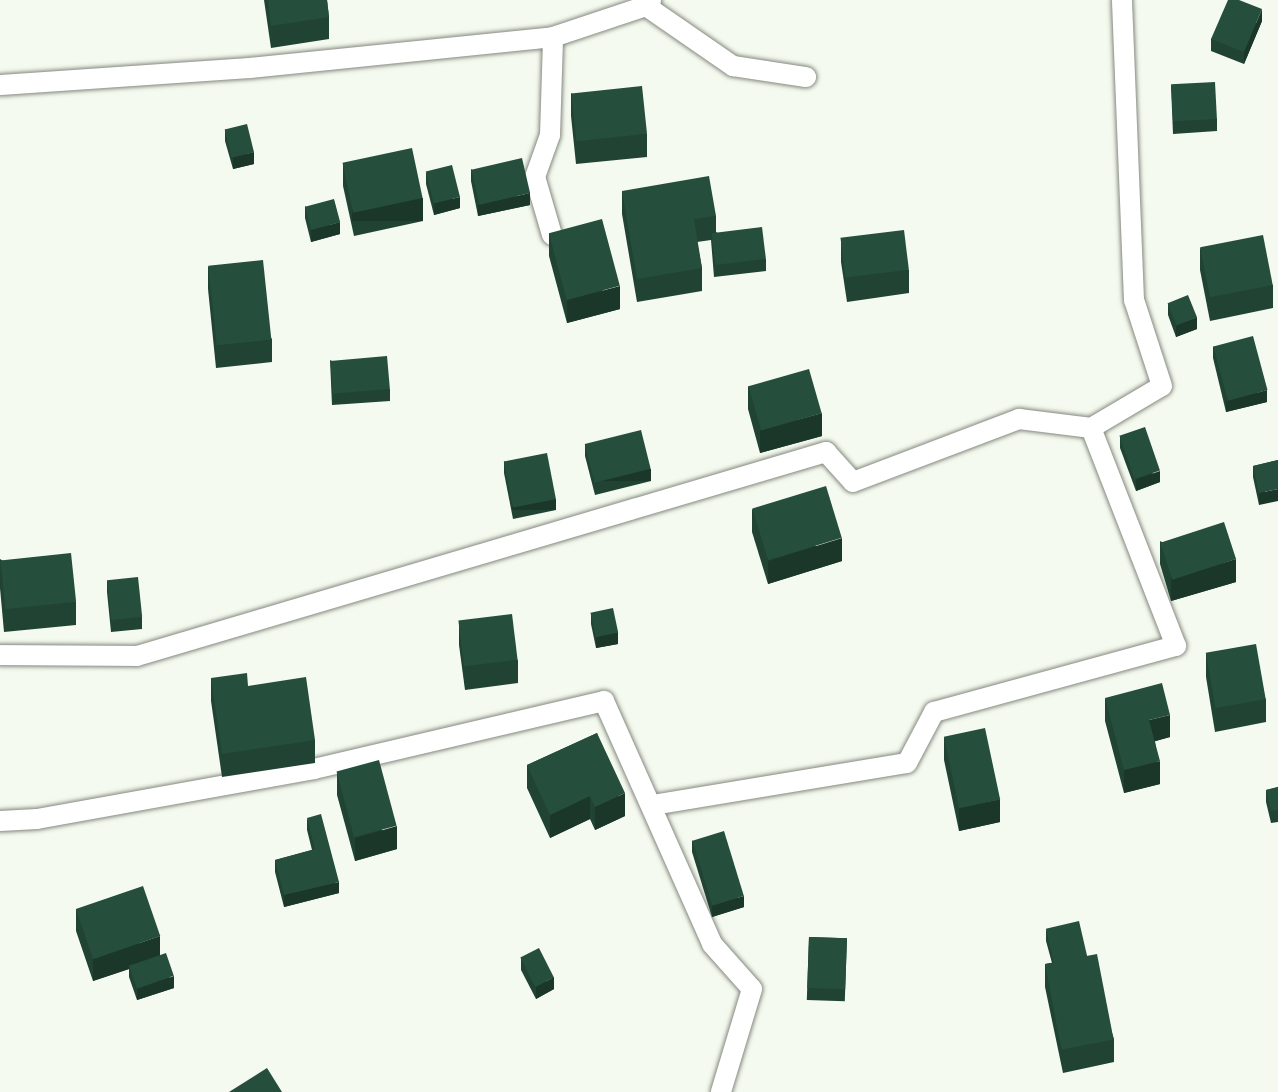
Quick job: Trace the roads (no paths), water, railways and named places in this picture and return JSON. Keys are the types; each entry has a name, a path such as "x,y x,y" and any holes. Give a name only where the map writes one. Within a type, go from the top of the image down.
{"lane":[{"path":"0,655 137,656 826,452 854,482 1019,419 1091,428 1162,386 1134,300 1122,0"},
{"path":"0,85 250,68 553,37 648,3 733,66 806,77"},
{"path":"552,235 535,177 550,135 553,37"},
{"path":"653,805 907,763 934,712 1176,646 1091,428"},
{"path":"0,821 37,819 314,769 604,701 653,805 712,944 752,990 721,1092"}]}
